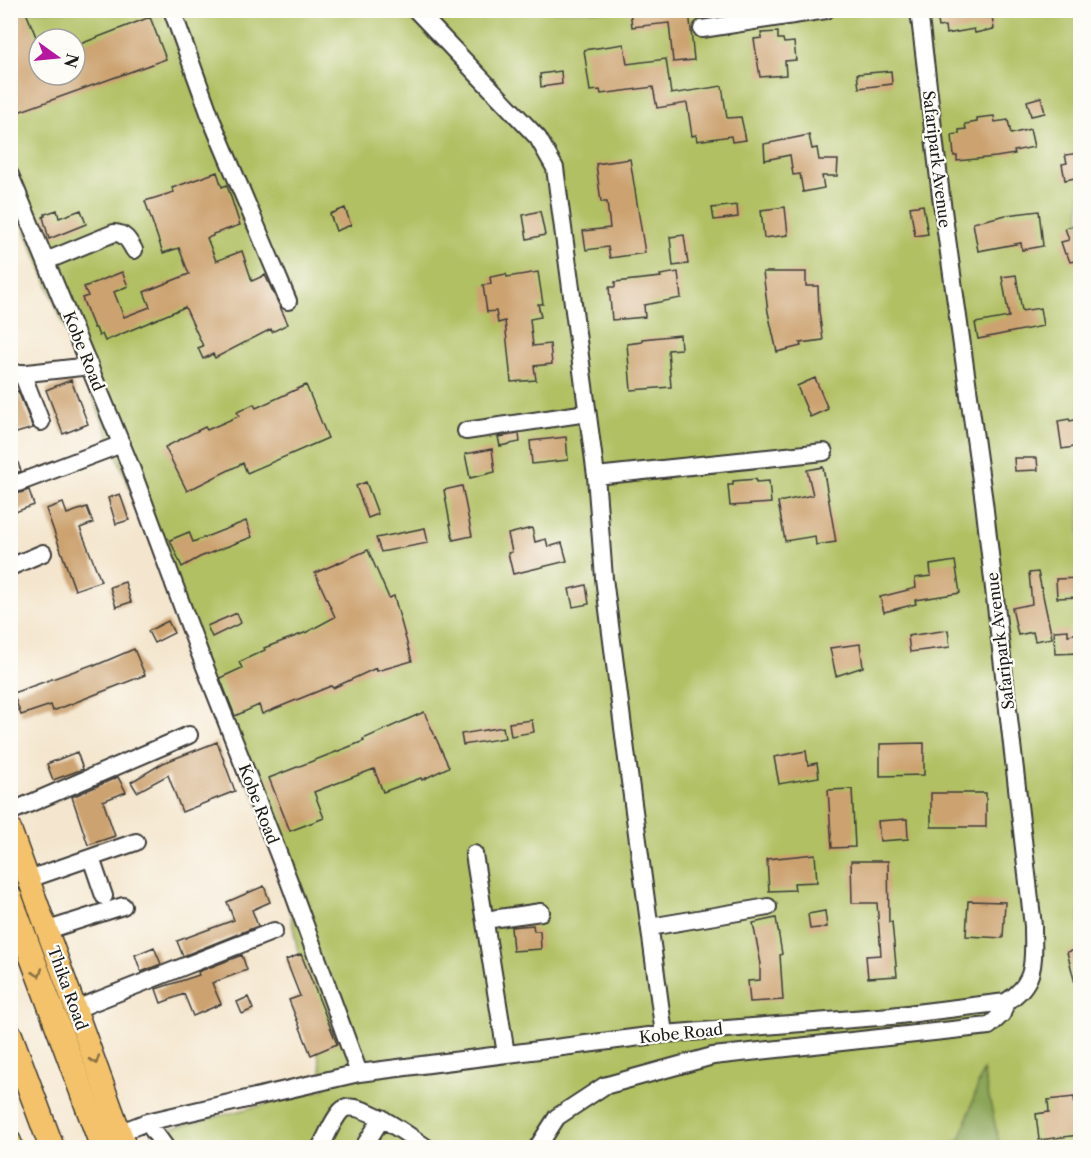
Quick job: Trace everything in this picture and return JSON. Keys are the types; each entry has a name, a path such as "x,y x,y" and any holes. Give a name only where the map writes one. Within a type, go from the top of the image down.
{"highway":[{"name":"Thika Road","path":"10,898 117,1142"},
{"path":"10,1035 52,1148"}],"main road":[{"name":"Thika Road","path":"10,828 76,1009 117,1142"}],"street":[{"path":"172,10 212,121 288,301"},
{"path":"416,10 537,138 555,168 596,476 604,578 664,1034"},
{"path":"702,29 826,10"},
{"name":"Safaripark Avenue","path":"537,1148 557,1117 604,1086 712,1056 989,1026 1002,1014 1006,1002 1020,993 1030,974 1033,963 1033,926 984,502 941,196 919,10"},
{"name":"Kobe Road","path":"10,175 122,444 198,649 289,881 358,1073 664,1034 891,1016 1006,1002"},
{"path":"46,261 114,233 120,233 126,237 134,250"},
{"path":"41,423 16,374 90,366"},
{"path":"466,431 587,413"},
{"path":"10,486 122,444"},
{"path":"596,476 824,452"},
{"path":"10,567 43,553"},
{"path":"10,812 189,735"},
{"path":"29,879 136,842"},
{"path":"474,854 506,1054"},
{"path":"91,858 104,896"},
{"path":"48,930 123,906"},
{"path":"650,927 768,906"},
{"path":"484,920 541,912"},
{"path":"76,1009 274,931"},
{"path":"117,1142 147,1122 358,1073"},
{"path":"320,1148 342,1110 349,1106 382,1118 422,1146"},
{"path":"363,1148 382,1118"},
{"path":"147,1122 166,1148"}],"green space":[{"path":"11,11 1080,11 1080,1147 158,1147 152,1133 325,1089 279,856 11,195"},
{"path":"983,1070 1000,1147 943,1147 960,1140"}],"building":[{"path":"10,10 25,10 32,27 27,27 27,87 87,87 87,41 150,17 166,59 10,115"},
{"path":"630,10 689,10 694,60 673,62 669,23 632,27"},
{"path":"936,10 986,10 987,18 992,16 994,29 975,33 974,29 946,34 945,26 939,27"},
{"path":"778,32 778,39 783,39 784,43 794,42 796,60 785,61 786,75 760,77 754,39 762,38 761,33"},
{"path":"624,44 627,64 666,59 671,94 722,86 727,118 741,117 746,140 732,142 731,136 697,141 696,135 692,136 687,103 657,108 653,87 601,94 600,90 590,91 584,50"},
{"path":"561,71 562,84 541,87 540,74"},
{"path":"891,71 892,84 859,88 857,74"},
{"path":"1041,97 1045,113 1031,116 1027,101"},
{"path":"994,116 995,122 1008,120 1011,134 1030,129 1034,147 1014,151 1015,154 957,161 957,156 954,156 952,135 959,134 959,130 966,129 965,124 977,122 977,118"},
{"path":"809,135 812,149 817,148 819,160 838,160 837,176 822,176 824,188 803,192 800,174 793,175 790,155 765,160 764,144"},
{"path":"1079,153 1080,177 1065,180 1062,164 1067,163 1065,155"},
{"path":"630,159 645,253 610,258 608,247 586,250 583,231 610,228 607,202 601,202 596,164"},
{"path":"217,172 222,187 227,185 240,225 207,238 216,261 242,251 252,281 265,275 288,324 272,332 271,329 215,358 213,354 203,359 198,348 203,346 185,307 105,341 102,334 99,336 94,328 82,298 88,296 84,287 122,272 128,286 114,292 124,317 150,307 144,292 189,274 179,248 163,253 145,201 174,192 172,188"},
{"path":"737,205 738,217 714,220 712,208"},
{"path":"923,205 928,234 915,236 910,207"},
{"path":"785,207 788,235 764,238 761,210"},
{"path":"345,208 351,225 336,231 330,214"},
{"path":"57,210 59,218 81,210 86,224 49,239 43,217"},
{"path":"540,211 545,235 527,239 523,215"},
{"path":"1039,211 1043,246 1022,250 1021,243 978,251 973,223 1006,215"},
{"path":"1080,224 1080,269 1077,269 1075,261 1070,262 1065,254 1061,242 1069,240 1065,228"},
{"path":"684,235 688,264 673,266 670,237"},
{"path":"538,272 543,304 538,304 541,317 530,319 533,346 550,344 552,364 534,366 536,380 511,382 505,321 498,323 496,311 487,312 483,285 491,284 490,277"},
{"path":"678,272 681,298 644,305 645,317 612,320 609,287 615,287 615,282 661,277 660,275"},
{"path":"763,272 806,272 806,286 818,286 823,340 800,343 801,346 777,352 768,312"},
{"path":"1016,275 1022,311 1040,308 1043,326 978,339 975,323 1009,317 1002,277"},
{"path":"680,335 681,349 668,350 671,387 631,390 627,344 642,342 642,339"},
{"path":"815,378 828,409 810,417 797,386"},
{"path":"71,380 88,424 63,434 46,390"},
{"path":"306,385 328,438 247,473 243,463 187,491 165,447 205,427 207,430 239,416 237,412 254,404 256,408"},
{"path":"18,391 33,428 10,435 10,393"},
{"path":"1069,419 1070,421 1080,419 1080,446 1062,449 1058,421"},
{"path":"519,434 520,442 500,446 498,437"},
{"path":"566,437 568,460 532,464 530,441"},
{"path":"10,446 12,446 21,471 10,475"},
{"path":"492,449 495,472 470,478 465,454"},
{"path":"1014,458 1037,458 1038,470 1015,471"},
{"path":"823,467 836,542 816,545 815,536 785,541 778,502 813,495 807,470"},
{"path":"756,479 756,482 769,481 771,503 730,506 728,485 733,485 733,481"},
{"path":"366,482 378,514 368,518 356,486"},
{"path":"462,486 472,536 453,540 444,490"},
{"path":"29,490 34,505 10,514 10,496"},
{"path":"120,494 129,520 116,524 108,498"},
{"path":"63,503 67,514 87,507 93,523 80,528 101,581 75,590 46,509"},
{"path":"246,521 252,537 200,557 182,567 170,540 189,532 193,542"},
{"path":"425,528 428,543 381,552 376,538"},
{"path":"532,528 535,542 546,539 548,547 562,543 567,561 513,574 508,553 512,552 508,534"},
{"path":"368,550 389,598 394,596 412,661 377,671 376,668 333,688 331,686 262,714 259,705 235,716 220,678 242,668 239,662 265,650 264,648 307,632 335,617 315,573"},
{"path":"955,561 960,593 915,600 916,604 884,612 880,597 916,588 915,578 931,576 930,565"},
{"path":"1038,572 1052,638 1035,641 1033,632 1018,635 1012,608 1032,604 1029,573"},
{"path":"1080,578 1080,597 1057,598 1056,579"},
{"path":"125,582 131,602 116,607 110,587"},
{"path":"586,585 589,604 573,607 569,589"},
{"path":"237,613 241,623 212,637 207,626"},
{"path":"168,621 174,633 154,643 148,631"},
{"path":"948,630 950,647 910,652 908,636"},
{"path":"1068,630 1068,635 1080,633 1080,653 1055,654 1054,631"},
{"path":"860,644 863,667 836,676 830,648"},
{"path":"134,649 145,675 53,711 51,705 21,715 13,693 94,664 94,666"},
{"path":"424,712 449,767 422,780 421,778 383,792 374,769 314,792 324,818 290,831 269,778 364,741 363,739"},
{"path":"532,720 534,732 511,736 509,723"},
{"path":"503,727 505,738 463,745 461,734"},
{"path":"217,742 235,791 182,812 168,775 137,792 131,782 163,763"},
{"path":"924,743 924,775 880,776 880,744"},
{"path":"806,751 808,765 817,763 819,777 779,784 774,757"},
{"path":"77,752 83,769 53,780 47,764"},
{"path":"118,777 126,792 103,801 115,836 88,845 72,797"},
{"path":"852,789 855,847 832,848 828,790"},
{"path":"931,793 986,793 986,827 931,827"},
{"path":"907,819 908,839 880,841 878,821"},
{"path":"815,854 817,882 794,883 795,890 769,891 767,859"},
{"path":"851,861 888,861 889,922 892,922 897,976 868,978 866,956 881,955 877,903 852,903"},
{"path":"264,886 270,902 252,910 258,926 183,956 177,941 234,920 227,902"},
{"path":"968,901 1005,902 1003,938 966,936"},
{"path":"825,911 827,927 810,929 808,914"},
{"path":"776,918 782,954 780,955 783,1000 750,1002 748,981 760,980 761,964 753,923"},
{"path":"533,925 534,931 540,931 541,949 513,951 511,927"},
{"path":"154,947 161,964 141,972 135,955"},
{"path":"1080,949 1080,987 1076,987 1067,952"},
{"path":"301,954 337,1044 311,1055 289,1000 300,996 286,960"},
{"path":"242,955 247,970 212,983 221,1004 193,1016 184,994 161,1003 156,989 199,975 198,972"},
{"path":"248,997 253,1009 242,1014 237,1002"},
{"path":"1074,1097 1079,1135 1039,1140 1036,1114 1049,1112 1048,1100"}]}
